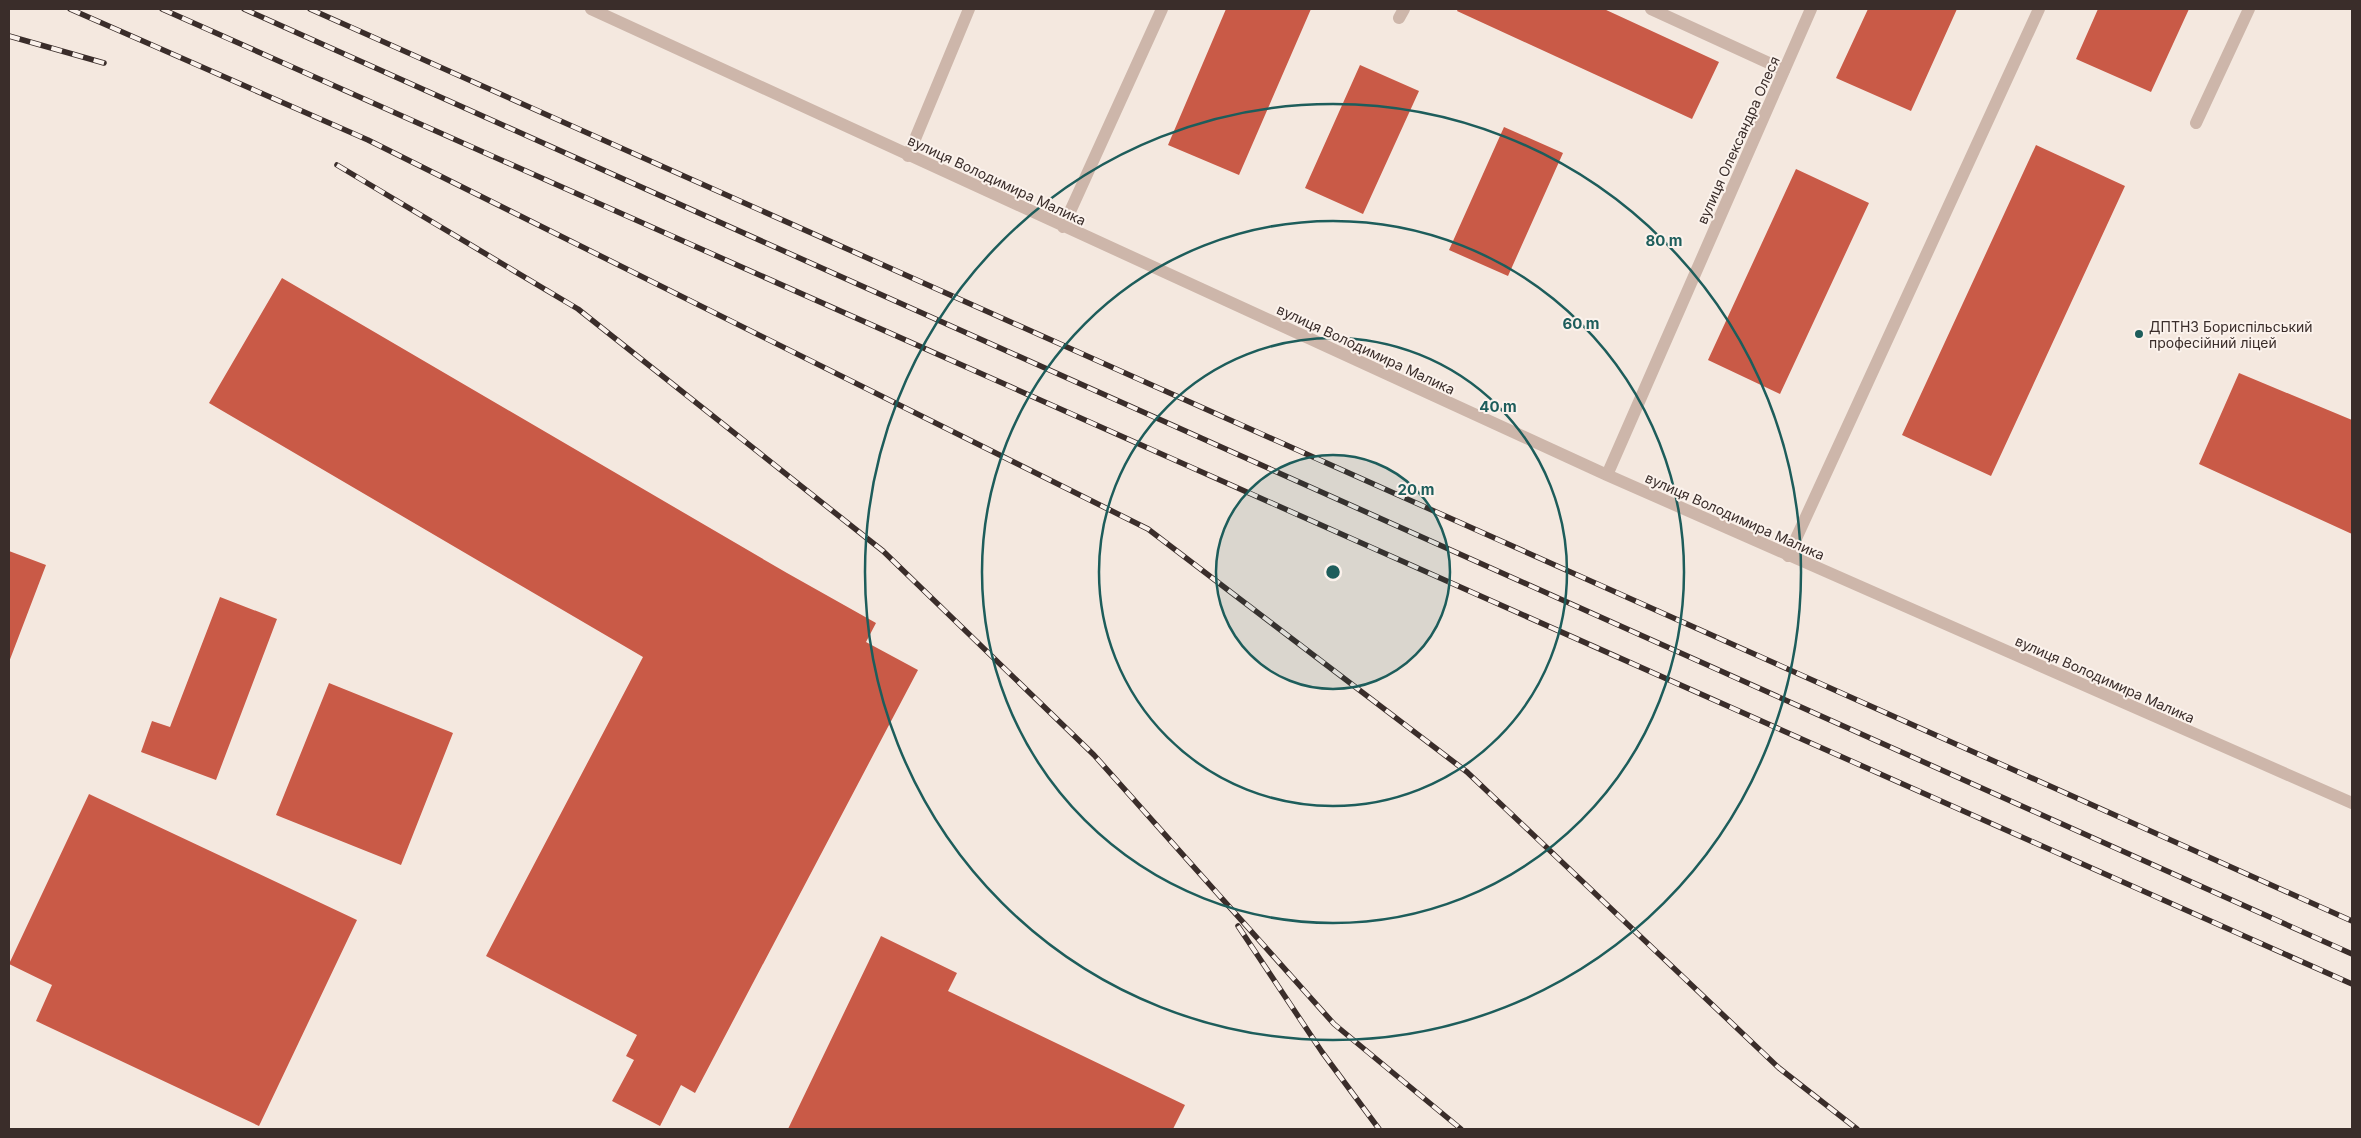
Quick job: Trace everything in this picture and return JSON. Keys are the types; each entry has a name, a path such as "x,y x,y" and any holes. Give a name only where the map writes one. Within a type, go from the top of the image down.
{"street":[{"name":"вулиця Володимира Малика","path":"591,9 1607,475 2352,803"},
{"path":"908,156 969,9"},
{"path":"1063,227 1162,9"},
{"path":"1652,9 1784,70"},
{"name":"вулиця Олександра Олеся","path":"1607,475 1811,9"},
{"path":"1788,556 2039,9"},
{"path":"2196,123 2249,9"}],"building":[{"path":"1226,9 1311,9 1239,175 1168,145"},
{"path":"1458,9 1604,9 1719,62 1692,119 1457,11"},
{"path":"1868,9 1957,9 1911,111 1836,78"},
{"path":"2098,9 2189,9 2151,92 2076,59"},
{"path":"1360,65 1419,91 1363,214 1305,188"},
{"path":"1504,127 1563,153 1508,276 1449,250"},
{"path":"2036,145 2125,186 1991,476 1902,435"},
{"path":"1796,169 1869,203 1780,394 1708,360"},
{"path":"282,278 876,623 866,642 918,670 695,1093 681,1085 660,1126 612,1101 634,1060 626,1056 637,1035 486,956 643,657 209,403"},
{"path":"2239,373 2352,420 2352,534 2199,464"},
{"path":"9,551 46,565 9,662"},
{"path":"220,597 277,619 216,780 141,752 152,721 170,727"},
{"path":"329,683 453,733 401,865 276,815"},
{"path":"89,794 357,920 259,1126 36,1021 52,985 9,964"},
{"path":"881,936 957,973 948,991 1185,1105 1173,1129 788,1129"}],"railway":[{"path":"70,9 368,140 1148,529 1467,772 1779,1068 1857,1129"},
{"path":"162,9 2352,984"},
{"path":"244,9 2352,954"},
{"path":"310,9 2352,921"},
{"path":"9,36 104,63"},
{"path":"337,165 578,309 883,551 1094,755 1334,1024 1461,1129"},
{"path":"1238,926 1322,1052 1379,1129"}],"place":[{"name":"ДПТНЗ Бориспільський професійний ліцей","path":"2139,334"}]}
